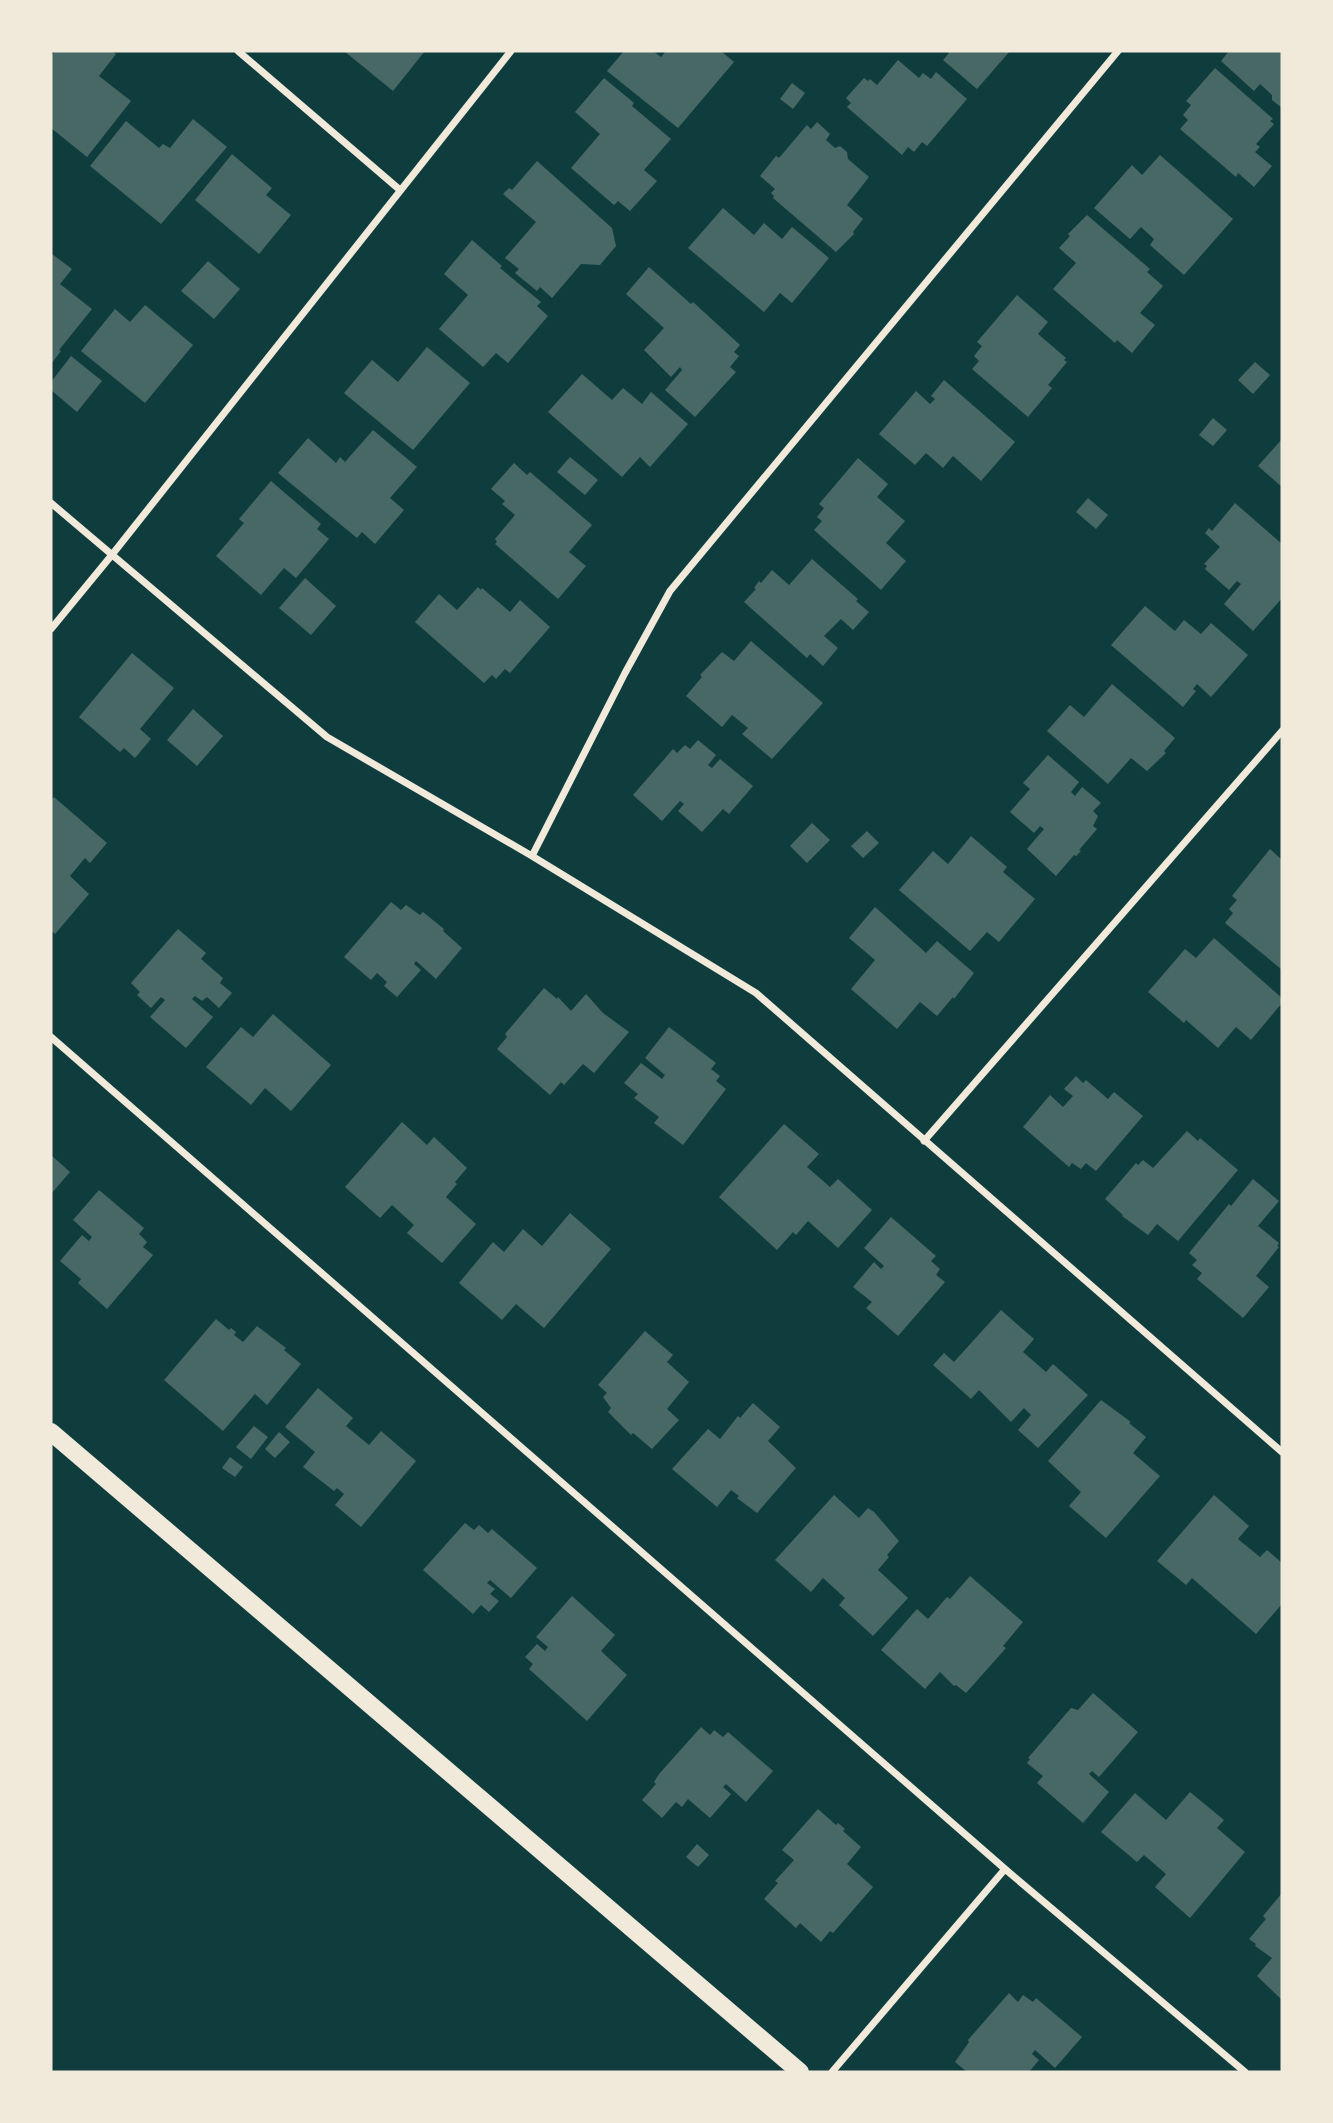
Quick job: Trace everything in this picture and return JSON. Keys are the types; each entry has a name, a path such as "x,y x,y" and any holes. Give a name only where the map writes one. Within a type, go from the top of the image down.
{"main road":[{"path":"51,1432 800,2072"}],"street":[{"path":"238,51 400,190"},
{"path":"51,629 512,51"},
{"path":"532,856 670,591 1118,51"},
{"path":"51,503 327,737 532,856 756,993 1282,1452"},
{"path":"925,1141 1282,731"},
{"path":"51,1037 1005,1869 1245,2072"},
{"path":"832,2072 1005,1869"}],"building":[{"path":"55,51 112,51 116,54 99,76 131,101 87,157 51,128 51,56"},
{"path":"344,51 425,51 393,91"},
{"path":"624,51 653,51 661,57 666,51 721,51 734,62 678,128 607,71"},
{"path":"946,51 1010,51 977,89 943,60 949,53"},
{"path":"1229,51 1282,51 1282,108 1260,84 1254,91 1221,61"},
{"path":"898,60 919,78 923,73 931,79 936,72 967,99 927,146 922,142 914,152 908,147 902,155 847,107 851,103 846,98 864,78 877,85"},
{"path":"1215,68 1273,119 1270,121 1274,124 1256,144 1260,147 1255,152 1272,166 1254,187 1238,173 1236,177 1180,129 1188,120 1183,115 1191,105 1186,101"},
{"path":"604,78 671,139 644,170 657,181 630,211 618,201 614,205 571,168 600,134 575,112"},
{"path":"792,83 805,93 793,109 780,99"},
{"path":"193,119 227,147 161,224 90,166 126,121 159,148 163,144 170,148"},
{"path":"817,122 830,134 826,140 835,148 840,146 847,152 848,159 869,177 847,205 863,219 854,234 836,252 773,198 771,193 775,189 760,176 807,125 811,129"},
{"path":"232,154 272,188 266,195 291,215 259,254 195,200"},
{"path":"1160,155 1233,219 1184,275 1150,245 1154,239 1141,227 1130,239 1094,208 1132,165 1142,175"},
{"path":"537,161 612,228 616,246 600,265 581,264 552,298 540,287 537,291 515,273 519,269 505,258 536,222 503,194 509,188 512,190"},
{"path":"723,208 754,235 764,223 782,239 792,227 829,258 792,303 780,293 764,312 688,248"},
{"path":"1087,215 1150,269 1147,272 1163,286 1140,313 1155,325 1132,353 1117,340 1115,343 1053,289 1076,263 1059,248 1070,236 1068,234"},
{"path":"472,240 502,266 500,268 541,302 537,306 548,316 508,363 496,353 483,367 439,329 468,295 444,274"},
{"path":"52,254 72,269 60,284 92,309 51,364"},
{"path":"208,261 240,289 214,319 181,291"},
{"path":"649,267 740,345 734,352 739,356 730,367 736,372 695,417 665,390 682,370 680,367 671,377 644,350 664,328 626,294"},
{"path":"1017,295 1048,322 1038,334 1066,358 1064,360 1067,362 1048,385 1052,388 1028,417 972,369 979,361 974,356 982,346 977,342"},
{"path":"145,305 193,345 145,403 81,351 115,309 130,322"},
{"path":"427,347 470,383 413,450 344,393 372,360 398,382"},
{"path":"71,356 102,381 77,412 51,390 51,382"},
{"path":"1255,362 1270,375 1253,394 1238,380"},
{"path":"582,374 612,400 623,388 642,404 651,392 688,424 650,467 640,457 622,477 548,412"},
{"path":"944,380 1015,442 981,481 953,456 943,468 926,453 915,465 879,434 916,391 930,404 935,399 931,396"},
{"path":"1213,418 1227,430 1213,446 1199,435"},
{"path":"373,430 417,467 390,498 404,510 375,544 362,532 357,538 278,473 308,438 336,463 340,457 345,462"},
{"path":"1282,439 1282,487 1258,466"},
{"path":"570,457 598,480 585,495 557,472"},
{"path":"858,458 888,484 877,497 905,521 886,543 906,561 881,590 814,530 822,521 817,517 824,508 819,504"},
{"path":"514,463 527,475 530,472 592,525 569,552 586,566 558,599 495,544 495,539 515,515 502,504 505,501 491,489"},
{"path":"271,481 321,524 317,529 329,539 296,578 284,568 261,595 216,556 244,523 239,519"},
{"path":"1088,498 1108,515 1096,529 1076,512"},
{"path":"1235,503 1282,544 1282,598 1253,631 1224,604 1241,584 1237,581 1229,590 1205,569 1207,566 1204,564 1220,547 1205,533 1209,528 1212,531"},
{"path":"812,559 869,612 853,630 841,619 824,636 838,648 823,666 810,654 807,658 744,602 756,589 754,588 759,581 761,583 772,570 789,585"},
{"path":"305,578 336,606 311,635 279,608"},
{"path":"478,587 510,612 520,600 550,627 510,673 505,669 496,679 492,675 484,683 415,622 439,594 457,610"},
{"path":"1145,606 1175,631 1184,620 1201,634 1211,623 1248,655 1211,697 1197,684 1193,689 1196,691 1183,707 1111,645"},
{"path":"751,641 823,703 772,759 742,734 748,728 732,715 722,727 686,696 702,677 700,675 722,652 734,661"},
{"path":"132,653 174,688 140,729 151,739 135,758 124,748 120,752 79,717"},
{"path":"1112,684 1175,738 1164,751 1166,753 1147,771 1131,758 1108,784 1047,731 1070,705 1084,717"},
{"path":"193,709 223,736 197,766 167,740"},
{"path":"698,740 716,755 708,765 712,768 720,759 753,786 729,814 723,809 702,832 678,811 684,804 680,801 662,821 633,795 673,749 677,753 685,745 690,749"},
{"path":"1048,755 1079,782 1071,792 1075,796 1082,787 1101,803 1093,811 1098,816 1093,826 1097,829 1079,850 1081,851 1074,855 1056,876 1027,849 1044,829 1040,826 1034,833 1010,812 1030,789 1023,783"},
{"path":"54,797 107,843 90,863 85,858 70,876 89,894 55,934 51,931 51,800"},
{"path":"812,823 830,840 807,863 790,846"},
{"path":"867,831 879,843 863,858 851,846"},
{"path":"971,836 1007,867 1003,872 1035,899 999,942 987,932 970,951 899,890 933,851 948,864"},
{"path":"1270,849 1282,860 1281,969 1225,923 1233,913 1229,909 1237,900 1232,896"},
{"path":"391,902 401,910 406,905 420,915 423,912 462,948 436,979 416,961 414,964 421,970 397,997 384,986 387,982 377,973 371,980 344,957"},
{"path":"875,907 926,953 937,941 974,973 937,1016 920,1002 897,1029 851,989 875,960 849,938"},
{"path":"178,929 206,953 201,959 223,978 220,983 232,993 219,1008 207,997 202,1001 195,996 192,999 213,1017 186,1048 150,1017 165,1000 161,997 151,1008 137,995 140,992 131,983"},
{"path":"1214,938 1282,998 1282,1003 1251,1040 1236,1027 1218,1048 1148,992 1185,949 1196,958"},
{"path":"544,988 557,999 558,997 571,1011 586,994 603,1013 629,1032 594,1073 583,1064 564,1085 561,1082 550,1095 497,1049 507,1037 505,1034"},
{"path":"273,1014 331,1065 291,1111 265,1088 251,1105 206,1067 241,1027 253,1037"},
{"path":"669,1027 716,1063 711,1069 720,1076 716,1081 726,1089 683,1145 654,1123 659,1117 634,1098 638,1094 624,1083 641,1063 662,1079 665,1075 645,1058"},
{"path":"1076,1076 1083,1083 1086,1080 1108,1099 1114,1092 1143,1116 1096,1171 1086,1163 1081,1169 1072,1163 1069,1167 1023,1127 1050,1095 1063,1107 1073,1096 1064,1089"},
{"path":"402,1122 427,1145 434,1137 467,1168 446,1197 476,1224 442,1263 407,1233 414,1225 392,1205 380,1218 345,1187"},
{"path":"784,1124 819,1154 807,1167 830,1187 838,1179 872,1210 838,1248 808,1221 796,1235 793,1232 777,1250 719,1197"},
{"path":"1187,1131 1198,1141 1200,1138 1238,1170 1178,1241 1157,1224 1148,1235 1122,1216 1105,1199 1136,1163 1138,1165 1143,1160 1153,1168"},
{"path":"51,1155 70,1172 51,1194"},
{"path":"1253,1179 1279,1201 1258,1226 1279,1243 1279,1247 1256,1276 1269,1287 1243,1318 1197,1279 1202,1273 1192,1265 1197,1260 1189,1253"},
{"path":"99,1190 144,1228 139,1234 147,1242 143,1247 153,1255 107,1309 78,1283 81,1279 60,1261 82,1235 89,1241 92,1237 73,1220"},
{"path":"570,1213 611,1249 544,1328 516,1304 502,1320 459,1283 493,1242 504,1252 523,1229 542,1246"},
{"path":"891,1217 936,1256 931,1261 940,1269 936,1275 945,1282 898,1336 866,1308 872,1302 853,1287 874,1262 881,1269 884,1266 864,1248"},
{"path":"1001,1310 1034,1339 1023,1352 1046,1372 1053,1364 1088,1395 1038,1448 1018,1430 1031,1415 1024,1408 1011,1422 979,1390 971,1399 933,1365 944,1353 954,1362"},
{"path":"216,1319 229,1330 231,1328 236,1332 234,1335 243,1342 257,1326 286,1348 284,1350 301,1364 267,1405 255,1394 223,1431 164,1380"},
{"path":"645,1331 673,1355 667,1362 689,1382 667,1409 679,1420 652,1449 633,1433 631,1435 608,1412 611,1408 603,1397 607,1393 598,1385"},
{"path":"318,1388 353,1418 346,1426 369,1445 381,1431 416,1461 361,1527 335,1505 344,1494 337,1488 334,1491 303,1467 315,1452 285,1427"},
{"path":"1101,1400 1146,1437 1133,1453 1160,1476 1106,1538 1069,1506 1081,1492 1048,1461"},
{"path":"753,1403 780,1427 768,1441 796,1468 757,1513 731,1490 717,1507 672,1469 708,1429 720,1439 738,1416 740,1418"},
{"path":"254,1426 268,1437 251,1459 236,1447"},
{"path":"279,1432 290,1442 275,1458 265,1449"},
{"path":"230,1457 243,1467 235,1477 222,1468"},
{"path":"834,1495 859,1518 868,1508 874,1512 899,1541 878,1570 908,1598 873,1636 839,1605 845,1598 823,1578 811,1592 775,1560"},
{"path":"1214,1495 1249,1526 1238,1539 1260,1557 1267,1550 1282,1563 1282,1604 1256,1634 1192,1578 1186,1585 1157,1561"},
{"path":"465,1523 474,1530 479,1525 488,1533 492,1529 537,1568 511,1598 490,1580 487,1583 495,1589 490,1594 499,1601 489,1612 481,1605 473,1614 423,1570"},
{"path":"970,1576 1023,1622 1003,1646 1006,1648 966,1693 940,1672 925,1689 881,1650 917,1609 928,1619"},
{"path":"572,1596 615,1635 601,1651 627,1675 587,1721 529,1669 533,1664 525,1657 537,1644 545,1651 548,1647 536,1637"},
{"path":"1093,1693 1138,1732 1099,1777 1092,1771 1089,1774 1109,1792 1083,1823 1037,1783 1043,1776 1027,1763 1030,1759 1028,1758 1071,1708 1078,1710"},
{"path":"701,1727 710,1735 714,1730 723,1737 728,1732 773,1771 746,1802 726,1784 723,1787 731,1794 710,1818 688,1799 682,1807 676,1802 662,1818 642,1800 656,1784 654,1782 659,1774"},
{"path":"1190,1792 1224,1820 1217,1828 1245,1852 1190,1918 1155,1887 1166,1874 1144,1855 1137,1862 1101,1832 1135,1793 1166,1820"},
{"path":"818,1809 836,1825 838,1823 845,1829 843,1831 861,1847 847,1864 873,1887 833,1933 830,1931 821,1942 800,1923 796,1928 764,1899 778,1883 775,1881 794,1860 782,1850"},
{"path":"697,1844 709,1855 698,1867 686,1857"},
{"path":"1282,1893 1282,2000 1257,1976 1272,1958 1249,1939 1266,1919 1263,1916"},
{"path":"1009,1993 1018,2002 1023,1995 1033,2002 1036,1998 1082,2037 1055,2068 1035,2050 1032,2054 1039,2060 1029,2072 967,2072 955,2062 968,2040"}]}
